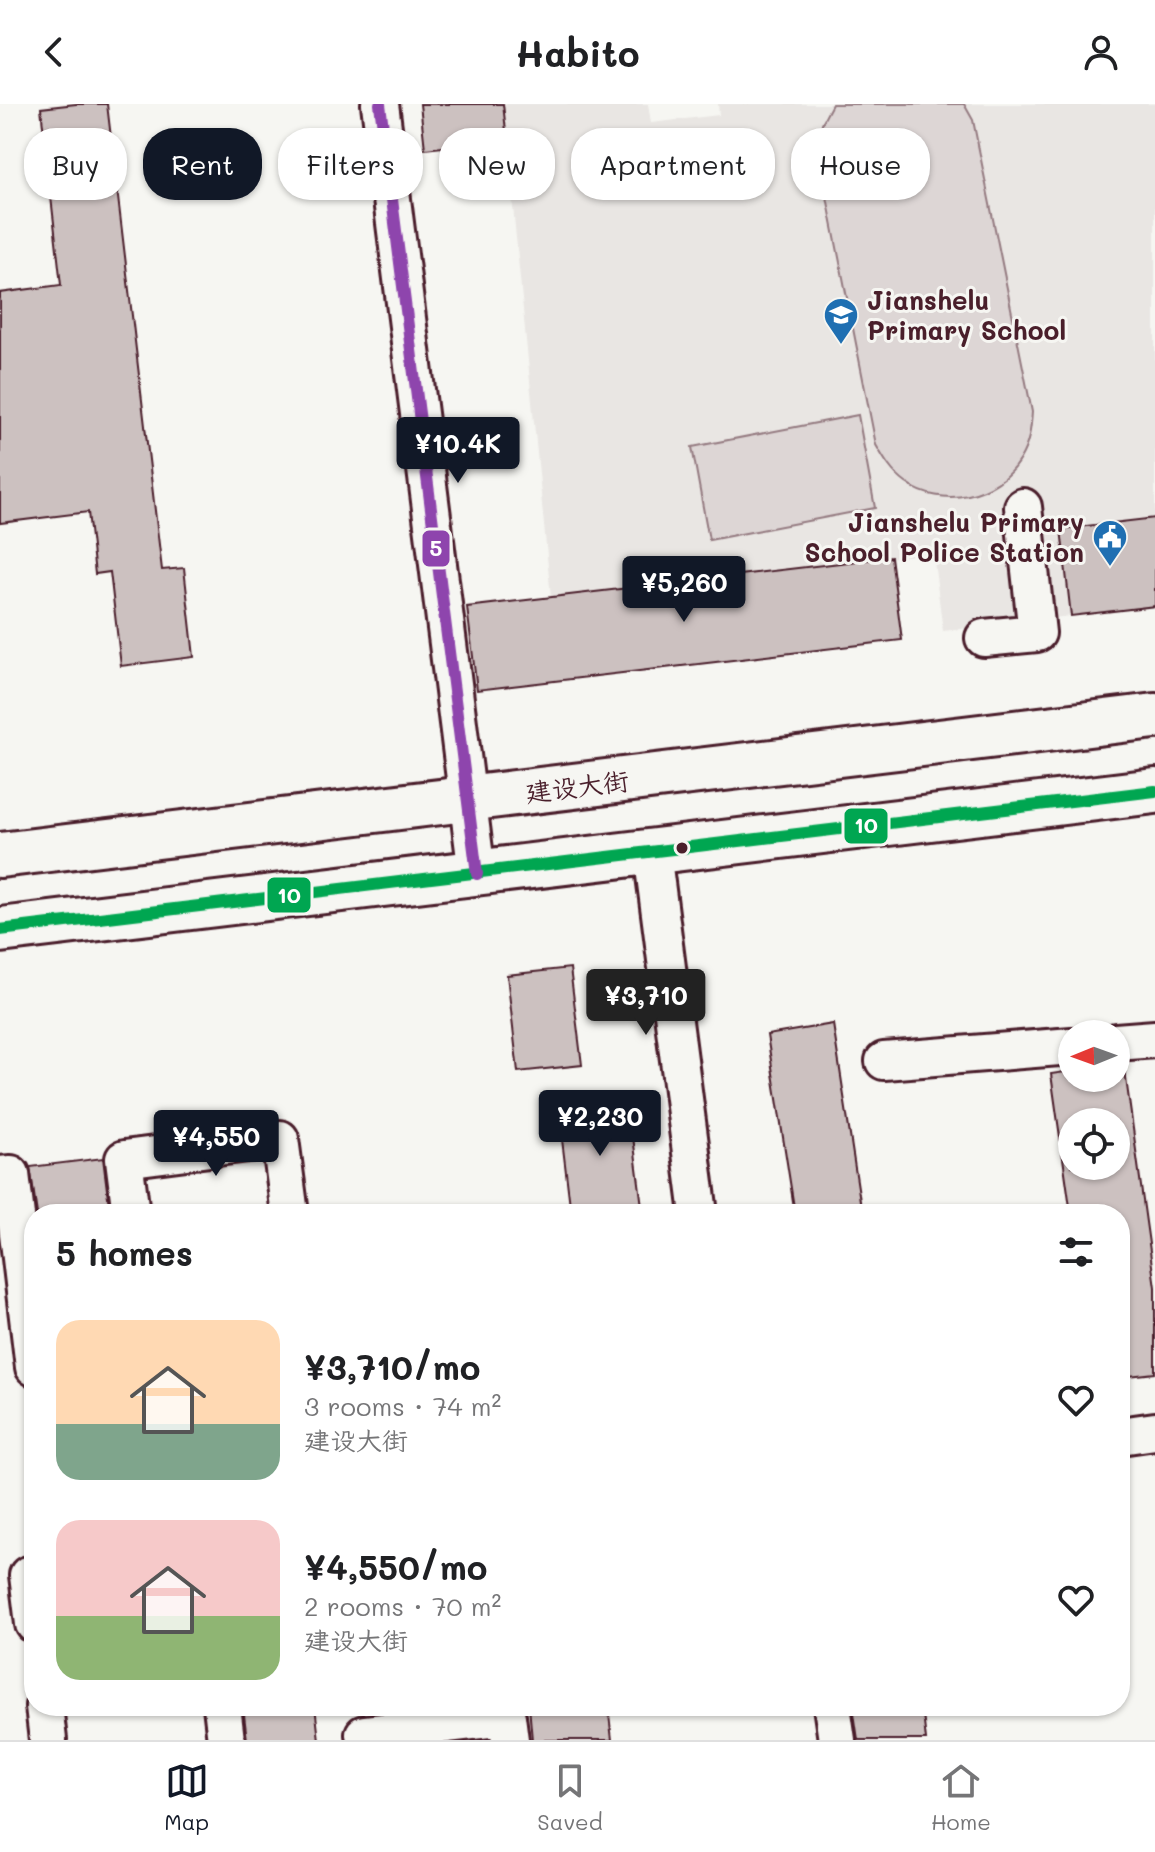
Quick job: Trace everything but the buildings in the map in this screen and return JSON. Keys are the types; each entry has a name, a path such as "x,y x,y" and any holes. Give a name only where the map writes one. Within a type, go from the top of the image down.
{"highway":[{"name":"建设大街","path":"0,855 1155,716"},
{"path":"0,930 1155,791"}],"street":[{"path":"380,104 477,874"},
{"path":"984,638 1037,633 1023,507"},
{"path":"652,852 698,1204"},
{"path":"1130,1041 1155,1039"},
{"path":"884,1061 1058,1047"},
{"path":"130,1204 124,1159 280,1139 289,1204"},
{"path":"0,1175 11,1174 24,1283"},
{"path":"1130,1435 1155,1431"},
{"path":"45,1716 48,1740"},
{"path":"223,1716 226,1740"},
{"path":"833,1716 837,1740"},
{"path":"363,1727 507,1717 510,1740"}],"shaded area":[{"name":"Jianshelu Primary School","path":"503,104 648,104 651,123 719,115 718,104 1155,104 1155,606 943,631 933,553 551,597 512,200 555,200 555,128 505,128"},
{"path":"832,104 964,104 973,120 1032,412 1026,448 1020,459 1010,472 984,490 952,497 920,491 897,475 876,445 828,200 930,200 930,128 821,128"},
{"path":"858,415 875,508 709,540 692,447"}],"transit line":[{"name":"5","path":"380,104 477,874"},
{"name":"10","path":"0,930 1155,791"}],"place":[{"name":"Jianshelu Primary School","path":"841,346"},
{"name":"Jianshelu Primary School Police Station","path":"1110,568"}]}
